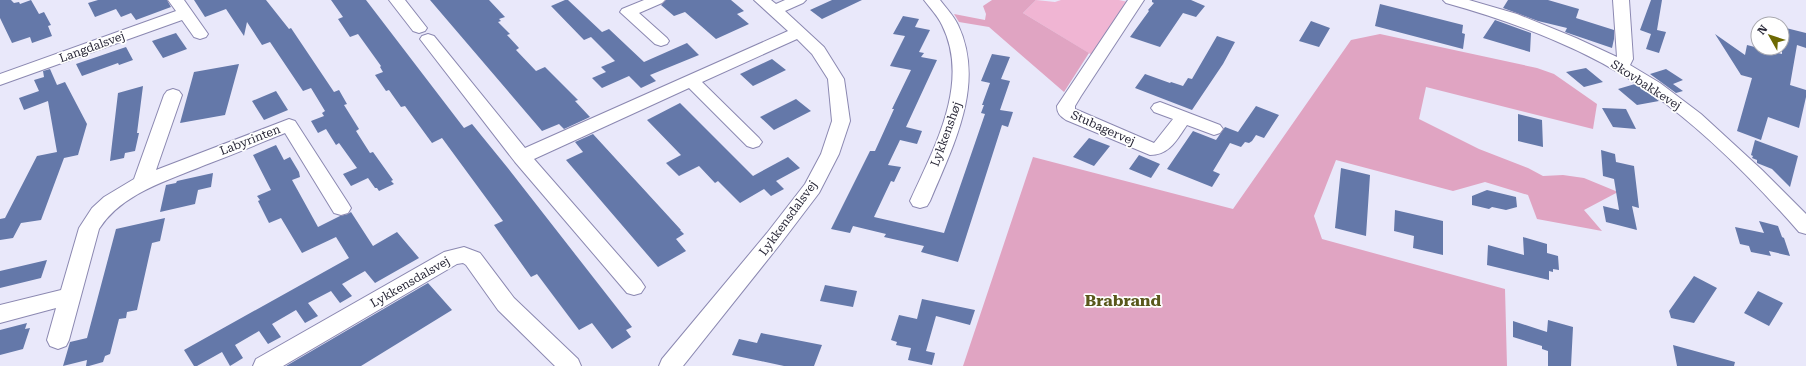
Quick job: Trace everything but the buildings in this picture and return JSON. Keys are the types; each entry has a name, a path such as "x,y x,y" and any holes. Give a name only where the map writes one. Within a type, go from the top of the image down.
{"street":[{"path":"397,0 522,157 634,287"},
{"path":"657,0 628,12 661,41"},
{"path":"768,5 798,0"},
{"name":"Lykkenshøj","path":"920,201 953,122 959,99 962,78 960,56 954,34 932,0"},
{"name":"Stubagervej","path":"1136,0 1066,106 1066,112 1072,116 1150,149 1162,146 1184,117"},
{"name":"Skovbakkevej","path":"1451,0 1496,13 1565,38 1620,66 1672,101 1705,127 1759,178 1806,227"},
{"path":"1620,66 1625,59 1621,0"},
{"name":"Lykkensdalsvej","path":"670,366 774,238 812,188 830,154 841,121 836,79 818,51 768,5"},
{"name":"Langdalsvej","path":"0,80 180,6 200,34"},
{"path":"522,157 799,32"},
{"path":"690,80 753,142"},
{"path":"142,182 173,95"},
{"path":"1160,108 1214,129"},
{"name":"Labyrinten","path":"58,340 89,228 99,213 111,202 142,182 289,125 341,208"},
{"name":"Lykkensdalsvej","path":"264,366 450,258 464,255 473,259 506,304 570,366"},
{"path":"0,314 70,296"}],"shaded area":[{"path":"992,0 1036,0 1023,13 1089,53 1064,92 989,27 959,22 954,14 985,20 986,14 983,6"},
{"path":"1036,0 1055,2 1061,0 1119,0 1128,2 1092,55 1023,13"},
{"path":"1380,34 1537,68 1554,74 1597,104 1593,129 1426,87 1419,119 1479,149 1528,168 1543,176 1563,175 1584,178 1618,192 1584,210 1602,231 1537,219 1528,195 1485,182 1453,191 1336,160 1314,216 1322,239 1505,289 1507,366 963,366 1033,157 1233,209 1351,40"}],"district":[{"name":"Brabrand","path":"1123,300"}]}
